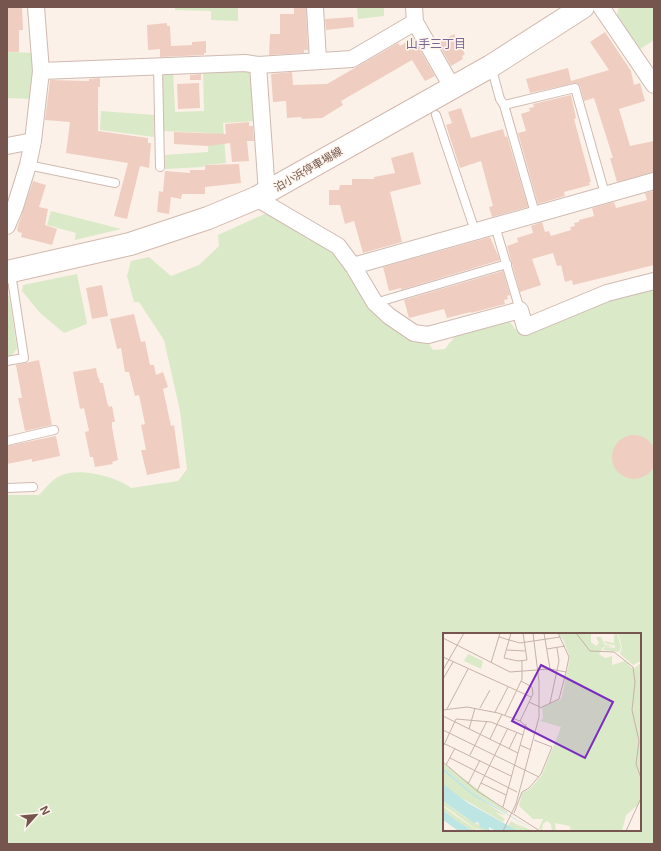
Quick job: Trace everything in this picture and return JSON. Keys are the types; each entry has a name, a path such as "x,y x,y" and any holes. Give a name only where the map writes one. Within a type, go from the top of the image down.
{"main road":[{"name":"泊小浜停車場線","path":"9,272 130,244 208,218 262,196 491,66 583,7"}],"street":[{"path":"7,226 28,165 33,141 42,71 36,7"},
{"path":"315,7 318,61"},
{"path":"602,7 654,85"},
{"path":"42,71 158,66 258,65 352,59 414,14 452,87"},
{"path":"258,65 262,196 338,246 353,266 374,302 389,316 414,333 428,336 520,310 525,327 607,293 654,281"},
{"path":"7,146 33,141"},
{"path":"353,266 495,226 535,213 654,181"}],"lane":[{"path":"158,66 160,167"},
{"path":"491,66 500,99 504,105 535,213"},
{"path":"504,105 575,88 605,194"},
{"path":"436,115 475,231"},
{"path":"28,165 115,183"},
{"path":"495,226 520,310"},
{"path":"374,302 507,264"},
{"path":"7,362 24,358 9,272"},
{"path":"7,441 54,430"},
{"path":"7,488 33,487"}],"green space":[{"path":"175,7 238,7 238,21 211,20 211,11 175,10"},
{"path":"357,7 384,7 384,16 358,19"},
{"path":"619,7 654,7 654,40 639,50 617,15"},
{"path":"7,52 35,53 33,99 7,98"},
{"path":"248,68 252,72 255,121 223,123 226,163 205,165 203,167 165,169 165,155 208,152 209,133 164,131 162,76 169,70 173,70 175,112 204,111 203,69"},
{"path":"101,111 154,115 154,137 100,130"},
{"path":"51,211 121,229 75,240 76,233 47,225"},
{"path":"269,212 331,248 348,268 428,342 433,350 445,349 456,335 508,319 515,329 521,333 609,297 654,286 654,844 7,844 7,495 39,495 57,477 76,472 96,474 116,480 131,488 178,481 187,469 180,411 164,340 139,302 134,302 127,276 131,261 149,257 171,276 199,265 219,246 218,235"},
{"path":"77,274 87,324 64,333 40,313 22,291 23,285"},
{"path":"7,295 9,296 17,348 11,357 7,357"}],"building":[{"path":"7,7 22,7 23,30 19,30 19,52 7,52"},
{"path":"294,7 306,7 308,50 304,50 304,53 269,55 270,34 280,34 280,14 294,14"},
{"path":"353,17 354,27 326,30 325,19"},
{"path":"167,23 167,26 170,26 171,46 192,45 192,42 206,41 206,53 204,53 204,55 160,57 160,49 148,50 147,25"},
{"path":"605,32 631,71 634,85 640,83 645,101 619,109 630,146 654,141 654,172 617,182 610,158 613,158 594,98 584,101 580,86 576,83 530,93 526,79 568,68 571,81 609,70 590,42"},
{"path":"454,34 465,54 462,56 463,59 451,66 438,43"},
{"path":"413,38 435,76 425,81 412,60 341,101 343,105 322,118 287,118 286,101 273,102 271,74 292,72 293,85 327,84 398,43 400,46"},
{"path":"201,74 201,80 190,80 190,75"},
{"path":"100,78 100,87 98,87 98,131 148,138 148,143 151,143 149,168 140,166 127,219 114,216 128,163 66,153 70,122 45,120 50,80 89,81 89,79"},
{"path":"199,83 200,108 178,109 177,84"},
{"path":"571,95 576,118 574,119 591,182 589,182 590,185 564,192 565,196 538,204 518,133 526,131 521,114 530,111 529,108 534,107 533,104"},
{"path":"461,108 471,138 503,129 505,137 507,136 528,207 492,217 489,207 493,206 481,161 460,168 446,125 452,123 448,112"},
{"path":"249,122 249,126 253,126 254,141 247,141 249,161 232,162 230,143 208,146 174,144 174,132 226,134 225,124"},
{"path":"413,152 421,184 390,192 402,242 363,253 354,221 345,224 340,205 329,205 329,190 339,190 340,185 352,185 352,179 374,179 374,177 395,173 391,158"},
{"path":"239,164 241,183 205,187 205,194 182,194 181,199 171,197 169,214 157,212 159,191 163,192 165,171 190,173 190,170 205,170 205,165"},
{"path":"33,181 46,185 39,207 48,209 45,225 57,229 52,245 21,237 22,233 18,232 17,229"},
{"path":"654,191 654,265 573,285 572,280 565,282 561,265 557,266 553,253 532,259 541,285 520,292 507,246 518,242 517,238 533,233 531,226 542,222 545,232 549,231 551,236 571,230 570,227 575,226 574,223 594,216 592,208 614,202 616,208 647,200 645,193"},
{"path":"490,237 500,260 401,290 401,288 389,291 383,267"},
{"path":"503,271 510,295 507,296 508,299 504,300 505,304 447,318 444,309 409,318 404,300"},
{"path":"102,285 108,316 92,319 86,288"},
{"path":"134,314 141,342 145,341 150,365 154,365 156,375 163,372 168,387 163,389 171,426 174,425 180,468 147,475 141,450 146,450 141,425 145,424 139,395 135,396 129,372 125,372 121,348 117,349 110,319"},
{"path":"39,360 52,425 25,431 18,398 22,398 16,365"},
{"path":"96,368 100,383 103,383 109,407 112,406 115,422 112,422 112,427 118,460 112,462 113,464 95,467 93,457 90,457 85,432 89,431 84,408 80,409 73,372"},
{"path":"634,435 646,439 652,445 656,457 652,469 646,475 634,479 622,475 616,469 612,457 616,445 622,439"},
{"path":"56,436 60,456 32,462 32,459 7,464 7,446"}],"district":[{"name":"山手三丁目","path":"436,43"}]}
